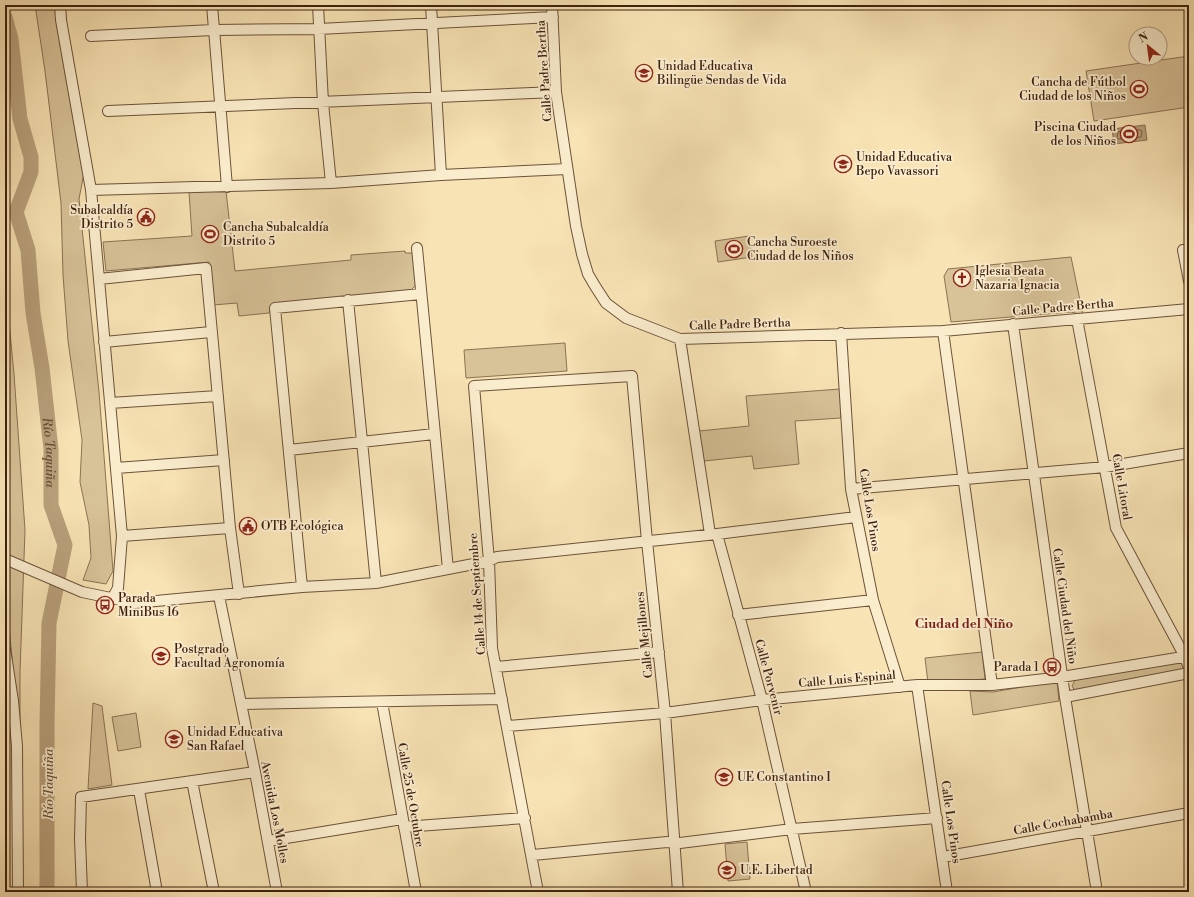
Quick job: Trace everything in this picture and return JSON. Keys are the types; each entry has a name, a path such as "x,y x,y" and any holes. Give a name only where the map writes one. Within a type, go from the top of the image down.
{"street":[{"path":"60,5 61,20 91,190 122,536 118,588 112,599"},
{"path":"212,5 227,187"},
{"path":"318,5 323,103 331,183"},
{"path":"431,5 441,175"},
{"name":"Calle Padre Bertha","path":"552,5 556,92 567,169 582,254 588,274 595,286 606,302 626,318 680,339 943,331 1189,309"},
{"path":"91,36 213,30 319,29 553,17"},
{"path":"108,110 323,103 556,92"},
{"path":"91,190 331,183 441,175 567,169"},
{"path":"417,248 448,570"},
{"path":"1183,250 1189,281"},
{"path":"99,279 206,268 230,528 239,594"},
{"path":"302,587 275,308 421,294"},
{"path":"348,300 376,583"},
{"name":"Calle Litoral","path":"1077,319 1116,528 1187,657 1189,668"},
{"name":"Calle Ciudad del Niño","path":"1014,324 1033,473 1062,677 1097,892"},
{"path":"943,331 992,685"},
{"path":"104,342 211,332"},
{"name":"Calle Los Pinos","path":"841,333 851,489 873,600 900,687"},
{"name":"Calle Porvenir","path":"680,339 713,534 762,700 806,892"},
{"name":"Calle Mejillones","path":"474,386 632,376 665,713 678,892"},
{"name":"Calle 14 de Septiembre","path":"474,386 489,561 492,648 533,855 538,892"},
{"path":"110,403 218,396"},
{"path":"289,450 434,434"},
{"path":"851,489 1105,467 1189,453"},
{"path":"116,468 224,460"},
{"path":"5,559 20,564 82,592 135,603 302,587 376,583 448,570 489,561 497,557 856,517"},
{"path":"122,536 230,528"},
{"name":"Avenida Los Molles","path":"219,596 255,772 277,892"},
{"path":"738,615 873,600"},
{"path":"5,649 9,701 17,746 18,892"},
{"path":"496,667 659,652"},
{"name":"Calle Luis Espinal","path":"507,726 665,713 762,700 917,685 992,685 1062,677 1187,657"},
{"path":"1065,696 1189,673"},
{"name":"Calle Los Pinos","path":"917,685 947,892"},
{"path":"241,704 502,699"},
{"name":"Calle 25 de Octubre","path":"382,702 416,892"},
{"path":"82,892 80,839 81,797 139,790 255,772"},
{"path":"192,782 214,892"},
{"path":"139,790 157,892"},
{"name":"Calle Cochabamba","path":"943,857 1189,813"},
{"path":"268,841 403,823 525,818"},
{"path":"533,855 792,829 937,818"}],"shaded area":[{"path":"35,5 56,5 57,24 84,173 79,199 99,392 113,571 106,584 83,580 91,558 89,525 80,482 82,440 68,341 63,275 61,203 45,71"},
{"name":"Cancha de Fútbol Ciudad de los Niños","path":"1189,56 1189,107 1094,121 1086,71 1128,65 1168,66 1168,59"},
{"path":"226,191 235,271 351,260 351,255 405,251 405,253 414,253 416,285 411,290 272,304 269,313 239,316 237,303 213,305 209,262 106,271 103,242 192,236 189,192"},
{"name":"Cancha Suroeste Ciudad de los Niños","path":"749,236 752,257 718,262 715,241"},
{"path":"1071,257 1083,315 1071,312 951,322 944,276 948,269"},
{"path":"5,280 14,374 25,530 20,672 20,740 5,585"},
{"path":"565,343 567,371 466,378 464,350"},
{"path":"840,389 841,418 795,421 799,464 754,469 752,456 704,461 699,431 749,426 746,396"},
{"path":"982,652 985,679 928,683 925,658"},
{"path":"1179,662 1183,665 1184,670 1075,691 1072,686 1075,680"},
{"path":"1057,681 1059,701 973,715 970,691 993,692"},
{"path":"93,703 102,706 112,785 88,789"},
{"path":"136,713 141,747 118,751 112,717"},
{"path":"747,842 750,879 728,881 725,844"}],"water":[{"name":"Piscina Ciudad de los Niños","path":"1145,125 1147,140 1114,144 1112,129"}],"waterway":[{"name":"Río Taquiña","path":"5,17 11,39 20,119 31,157 31,172 16,212 28,250 33,313 42,368 51,449 51,505 65,545 49,623 47,725 47,892"}],"place":[{"name":"Unidad Educativa Bilingüe Sendas de Vida","path":"644,73"},
{"name":"Cancha de Fútbol Ciudad de los Niños","path":"1139,89"},
{"name":"Piscina Ciudad de los Niños","path":"1129,134"},
{"name":"Unidad Educativa Bepo Vavassori","path":"843,164"},
{"name":"Subalcaldía Distrito 5","path":"146,217"},
{"name":"Cancha Subalcaldía Distrito 5","path":"210,234"},
{"name":"Cancha Suroeste Ciudad de los Niños","path":"734,249"},
{"name":"Iglesia Beata Nazaria Ignacia","path":"962,278"},
{"name":"OTB Ecológica","path":"248,526"},
{"name":"Parada MiniBus 16","path":"105,605"},
{"name":"Postgrado Facultad Agronomía","path":"161,656"},
{"name":"Parada 1","path":"1052,667"},
{"name":"Unidad Educativa San Rafael","path":"174,739"},
{"name":"UE Constantino I","path":"724,777"},
{"name":"U.E. Libertad","path":"727,870"}],"district":[{"name":"Ciudad del Niño","path":"964,623"}]}
